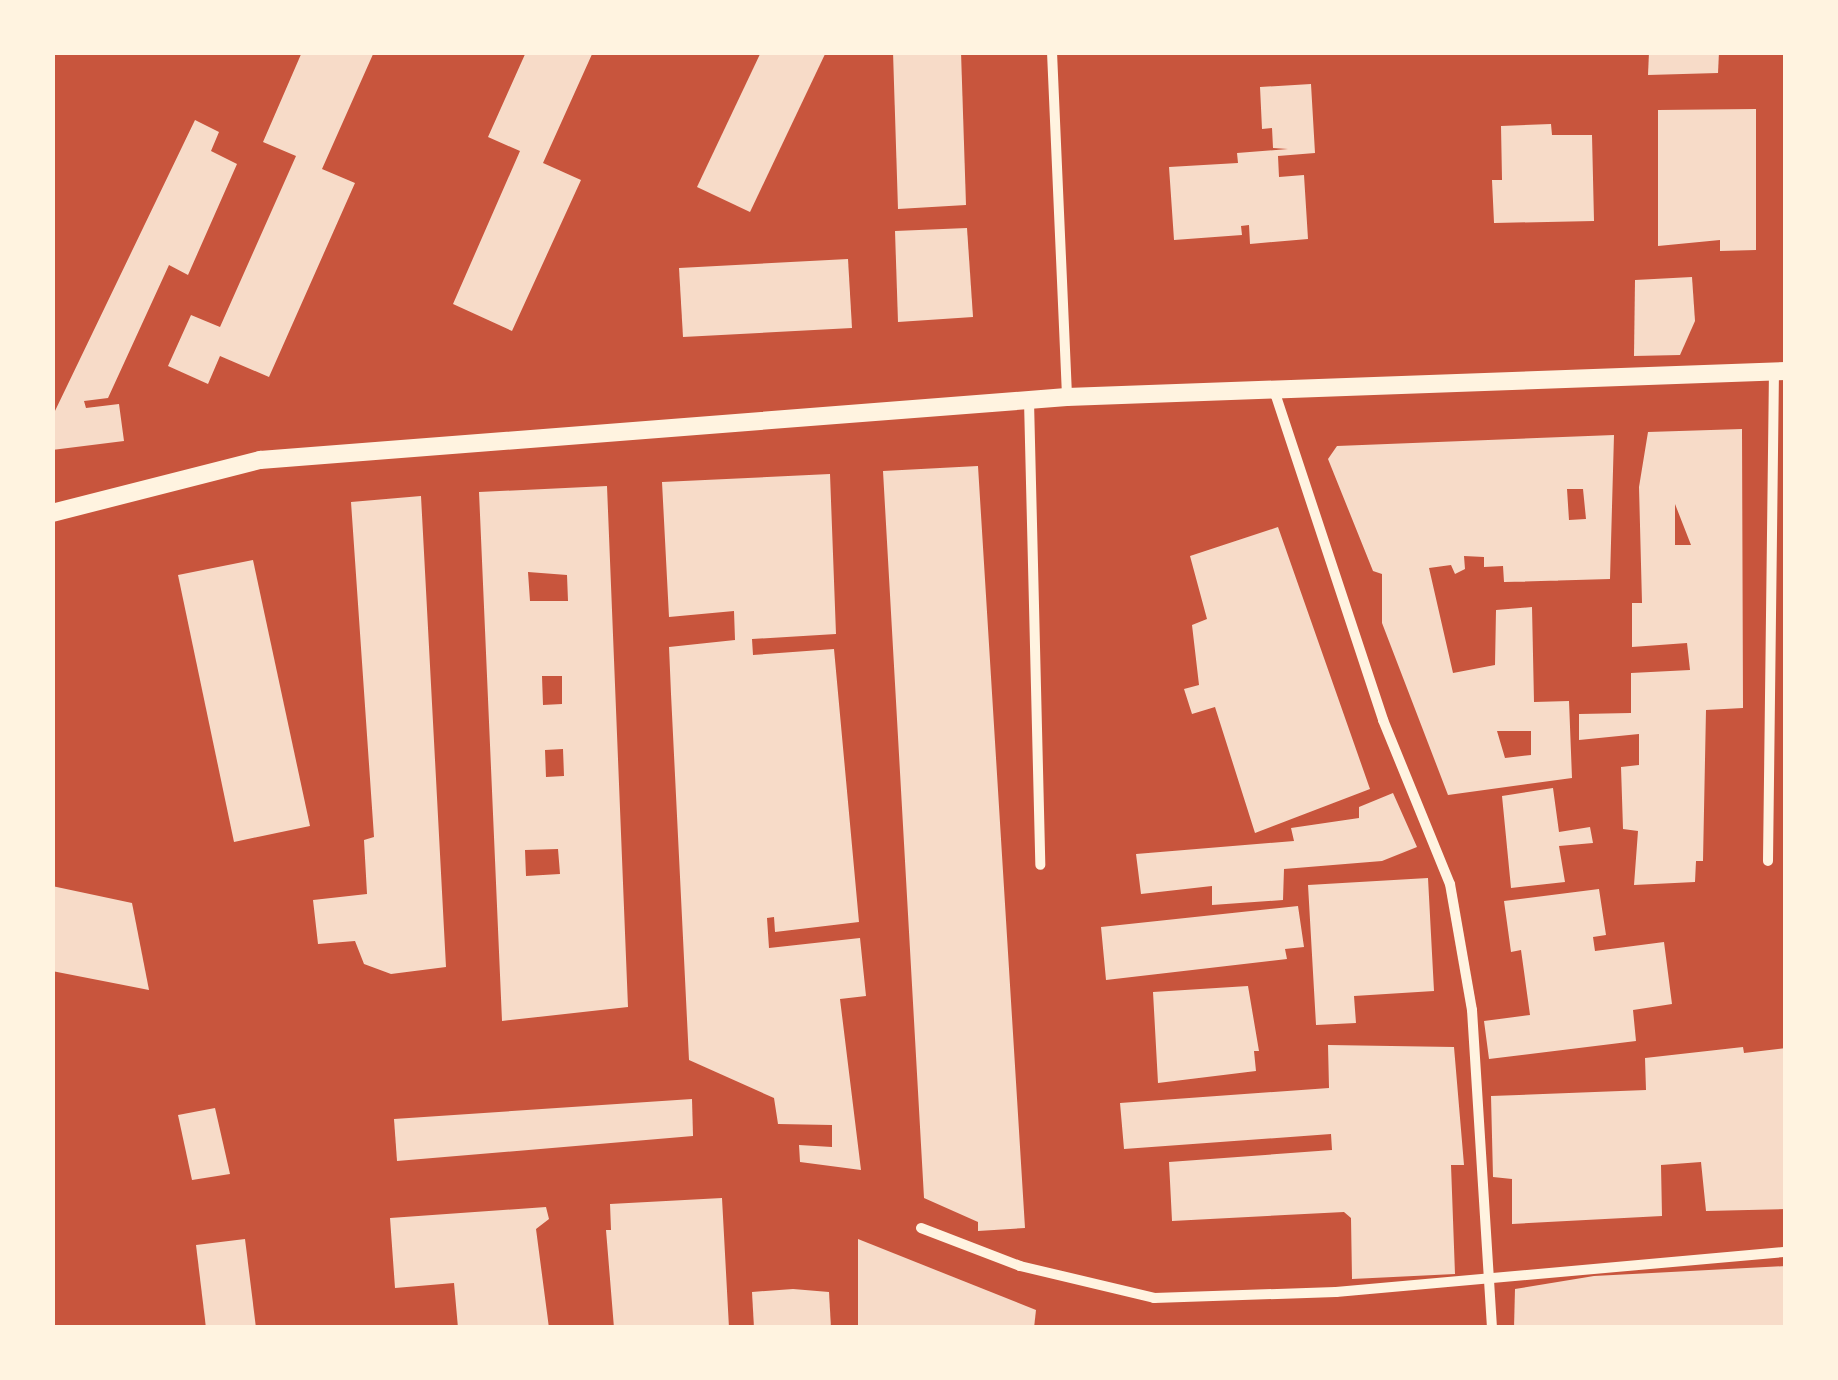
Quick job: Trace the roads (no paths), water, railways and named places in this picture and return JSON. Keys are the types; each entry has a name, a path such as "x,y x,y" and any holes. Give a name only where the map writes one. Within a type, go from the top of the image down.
{"street":[{"path":"1052,52 1067,397"},
{"path":"52,513 260,460 1067,397 1780,371 1768,861"},
{"path":"1274,390 1383,720 1450,884 1472,1010 1492,1328"},
{"path":"1029,400 1040,865"},
{"path":"921,1228 1020,1266 1154,1298 1490,1280 1786,1252"}]}
